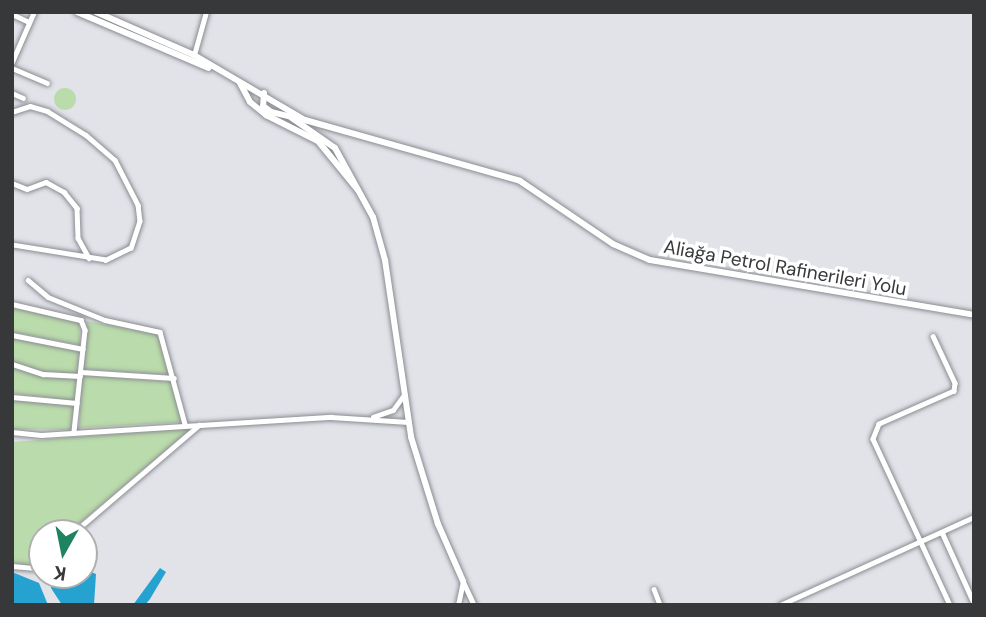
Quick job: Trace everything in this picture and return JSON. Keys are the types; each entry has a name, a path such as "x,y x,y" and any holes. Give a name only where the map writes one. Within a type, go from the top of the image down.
{"street":[{"path":"12,62 34,12"},
{"path":"77,12 215,70"},
{"path":"96,12 194,55 215,70"},
{"path":"194,55 206,12"},
{"path":"12,14 29,22"},
{"path":"12,68 47,83"},
{"name":"Aliağa Petrol Rafinerileri Yolu","path":"215,70 324,126 520,181 613,244 650,260 974,315"},
{"path":"240,82 250,102 270,117 295,123"},
{"path":"12,93 23,98"},
{"path":"264,93 263,106 313,134 361,194 385,260 408,422 438,524 474,605"},
{"path":"12,112 30,106 47,111 115,160 128,183 140,221 136,240 118,257 89,258 12,245"},
{"path":"12,183 27,189 46,182 64,192 77,208 78,238 89,258"},
{"path":"28,280 48,297 93,315 160,332 185,425"},
{"path":"12,304 81,320 83,349 74,432"},
{"path":"12,335 83,349"},
{"path":"933,336 955,383 954,391 879,424 873,439 950,605"},
{"path":"12,364 43,374 174,378"},
{"path":"367,419 393,410 404,394"},
{"path":"12,397 77,403"},
{"path":"12,432 74,432 320,417 408,422"},
{"path":"89,519 199,424"},
{"path":"780,605 790,603 974,517"},
{"path":"942,531 974,603"},
{"path":"458,605 463,581"},
{"path":"653,589 660,605"}],"green space":[{"path":"65,88 75,95 76,99 69,109 65,110 55,103 54,99 61,89"},
{"path":"12,306 79,322 80,345 12,332"},
{"path":"87,321 157,334 171,375 83,369"},
{"path":"12,337 79,351 77,374 45,372 12,362"},
{"path":"12,366 42,376 77,378 74,401 12,393"},
{"path":"82,375 171,382 182,422 79,428"},
{"path":"12,399 74,406 71,430 12,429"},
{"path":"192,428 85,519 28,519 28,566 12,562 12,442"}],"water":[{"path":"160,568 166,572 150,599 145,605 133,605"},
{"path":"12,572 28,579 28,589 41,589 48,605 12,605"},
{"path":"52,589 95,589 94,605 62,605"}]}
